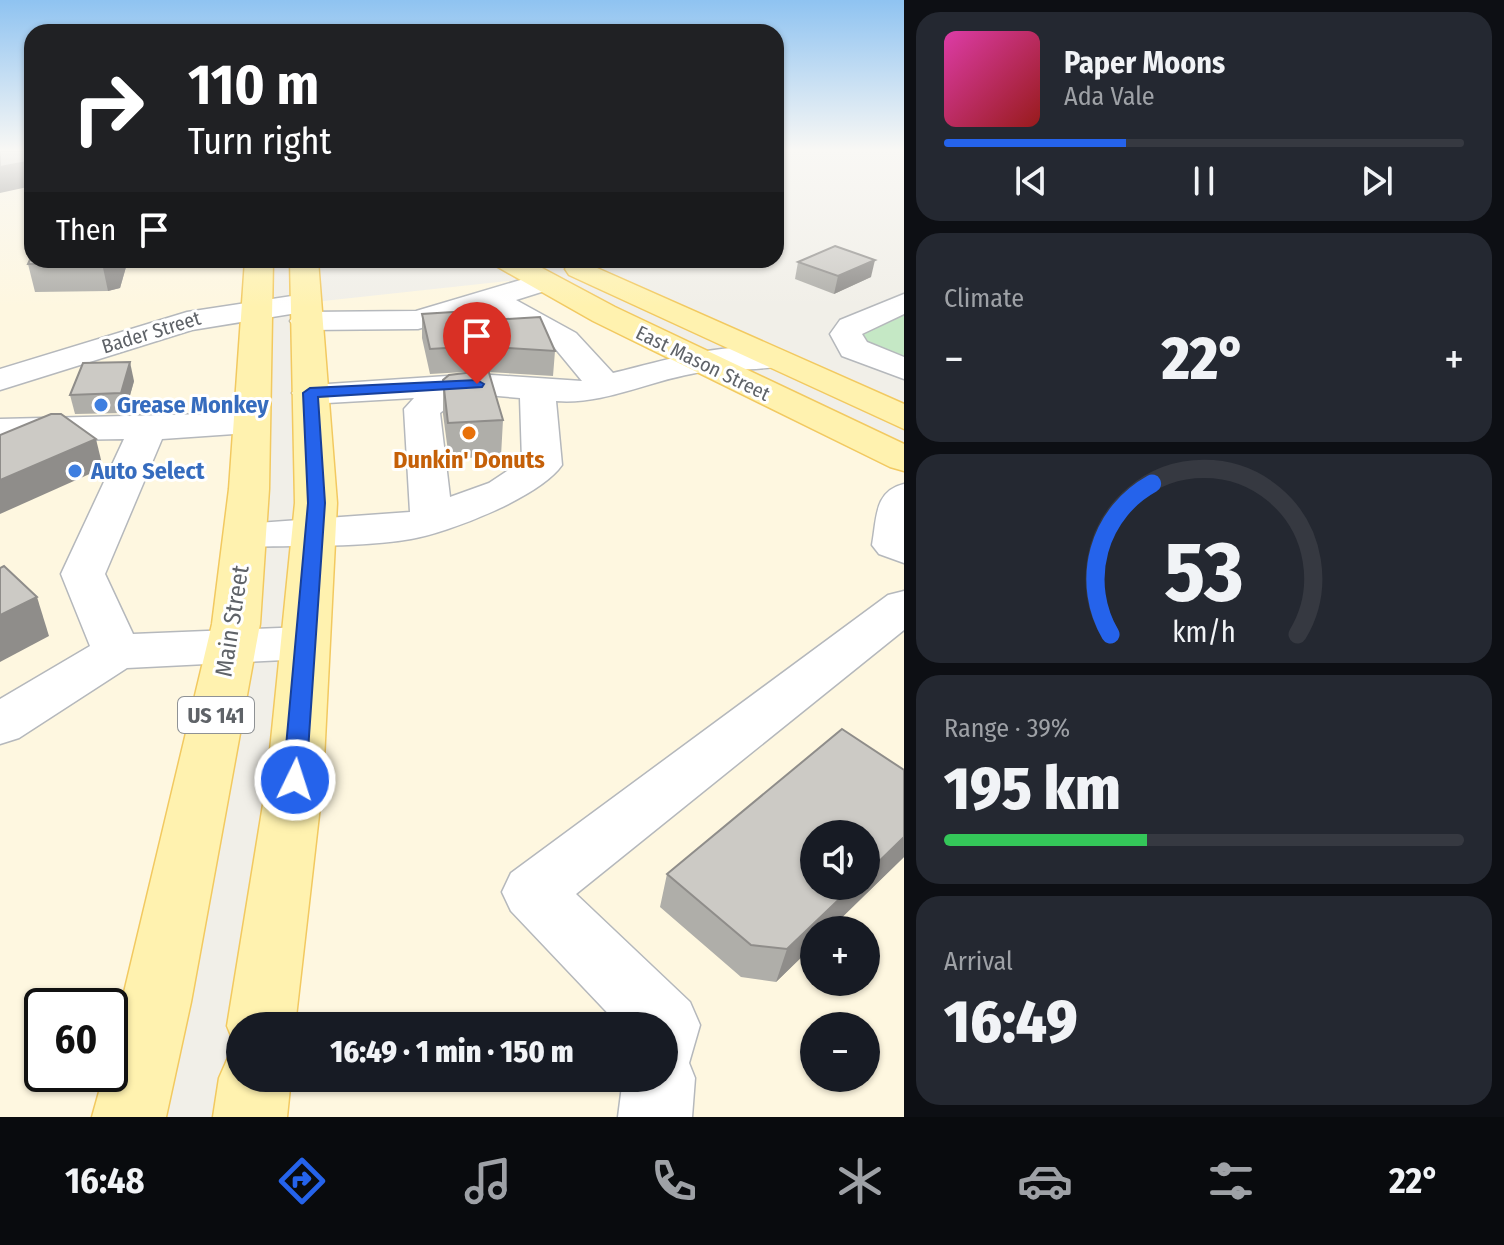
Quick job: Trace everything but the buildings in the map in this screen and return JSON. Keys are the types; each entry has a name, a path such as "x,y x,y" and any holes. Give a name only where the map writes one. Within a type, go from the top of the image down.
{"main road":[{"name":"East Mason Street","path":"559,268 904,418"},
{"name":"East Mason Street","path":"559,268 701,362 904,459"},
{"path":"263,1012 295,780 316,503 310,393 286,290"},
{"name":"Main Street","path":"129,1117 157,1002 231,647 245,534 251,424 286,290"},
{"path":"250,1117 253,1092"}],"street":[{"name":"Bader Street","path":"0,380 286,290 418,320 492,300 555,268"},
{"path":"492,300 565,340 605,386"},
{"path":"904,303 851,327 846,334 854,349 904,369"},
{"path":"432,521 422,409 439,397 538,399 580,392 701,362 771,358"},
{"path":"310,393 477,384 538,399"},
{"path":"245,534 393,529 432,521 503,492 542,465 538,399"},
{"path":"0,430 251,424"},
{"path":"117,652 83,574 148,428"},
{"path":"904,496 900,499 894,545 904,550"},
{"path":"653,1012 533,892 904,606"},
{"path":"0,724 117,652 305,643"},
{"path":"655,1117 658,1092"}],"shaded area":[{"path":"0,203 24,203 24,268 259,268 249,489 129,1117 0,1117"},
{"path":"536,278 904,459 904,1117 250,1117 253,1092 678,1092 678,1012 263,1012 295,780 305,303"}],"green space":[{"path":"904,314 904,363 866,347 860,336"}],"place":[{"name":"Grease Monkey","path":"101,405"},
{"name":"Dunkin' Donuts","path":"469,433"},
{"name":"Auto Select","path":"75,471"}],"route":[{"path":"295,780 316,503 310,393 477,384"}]}
